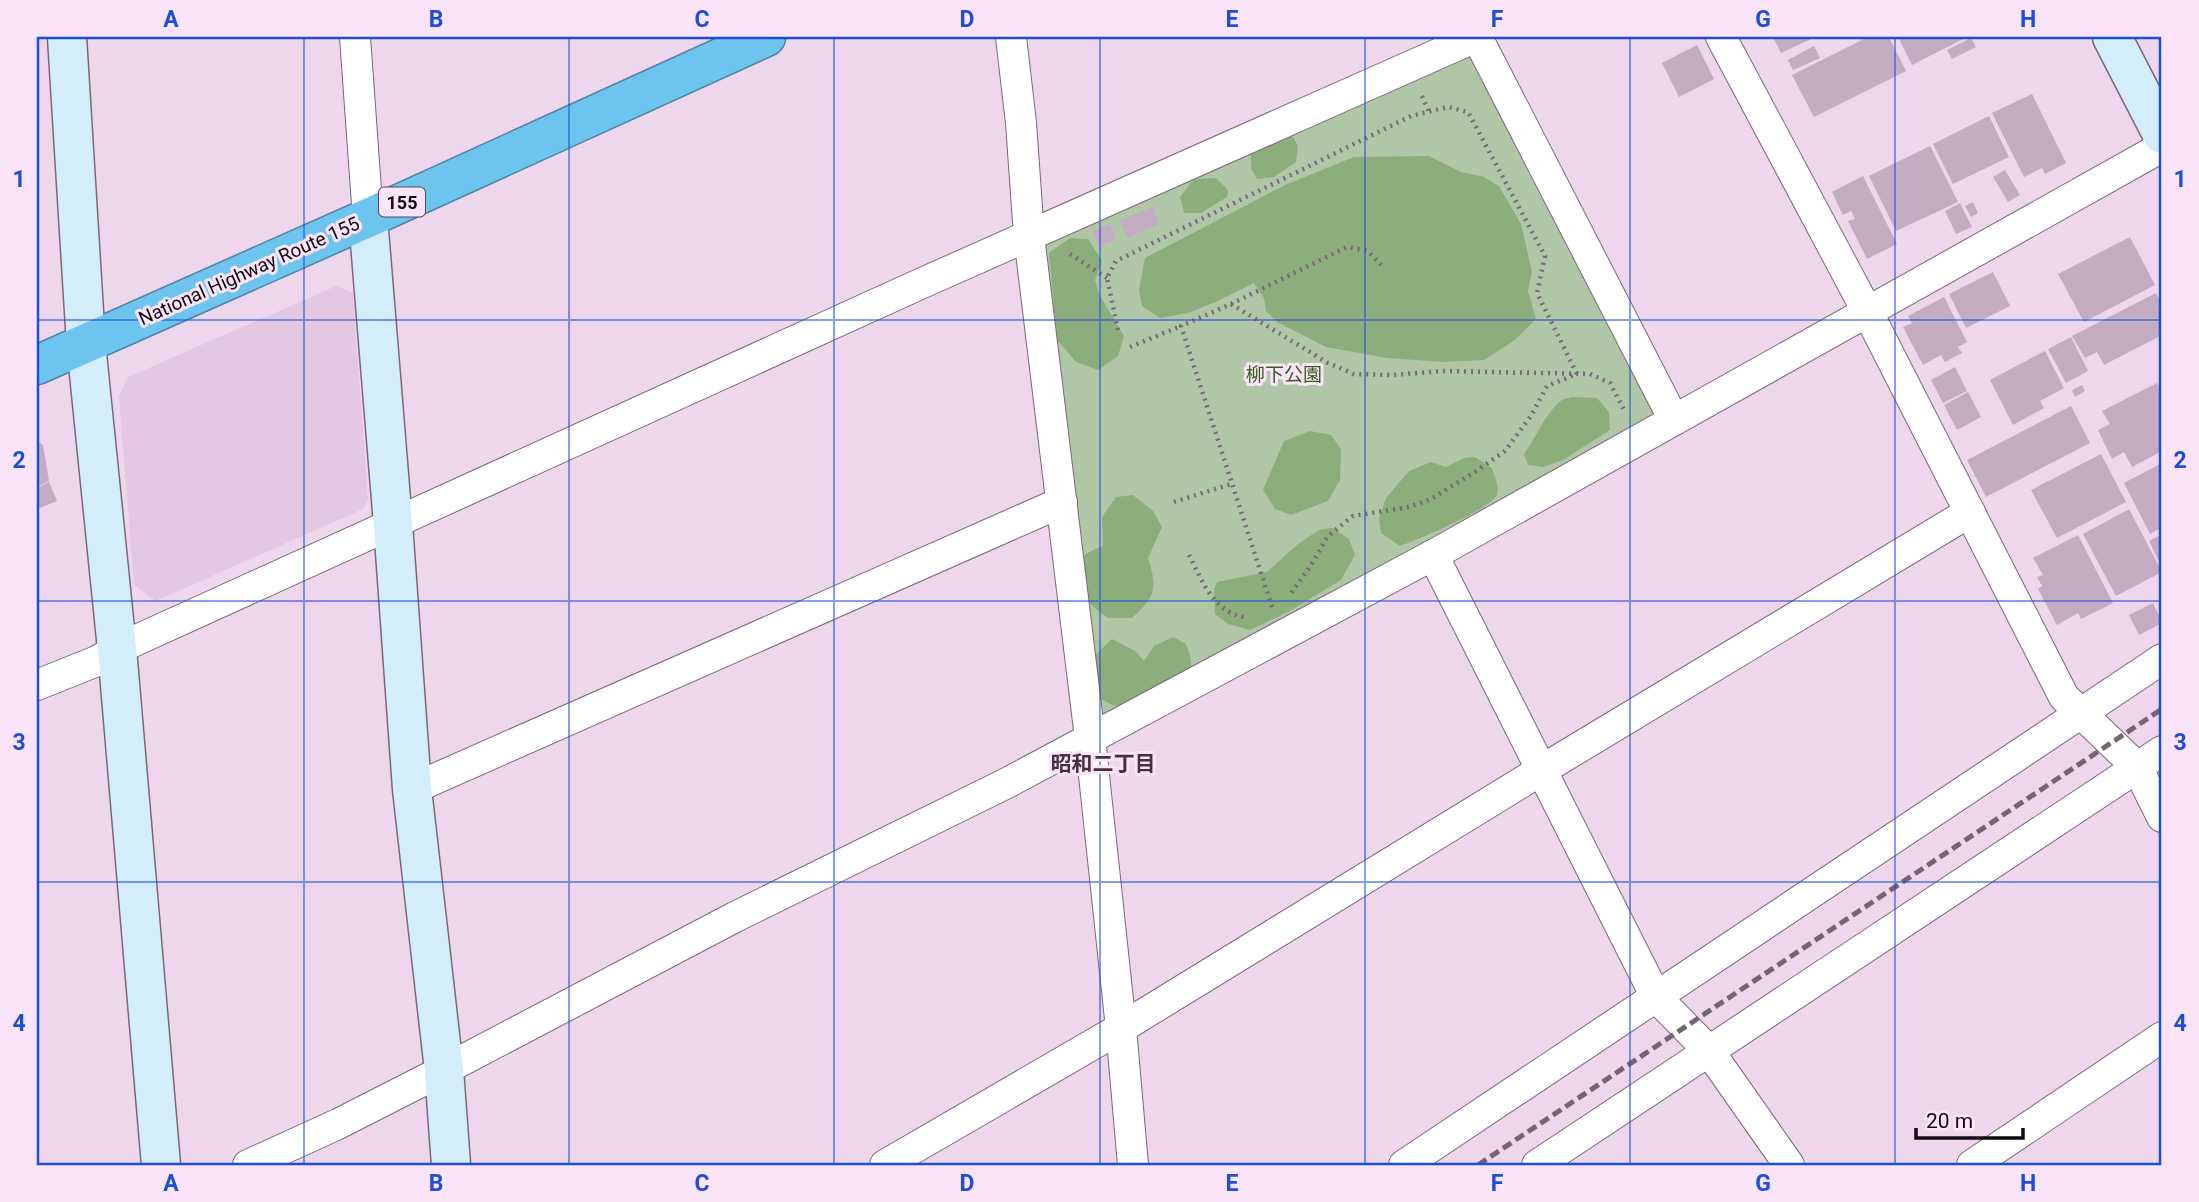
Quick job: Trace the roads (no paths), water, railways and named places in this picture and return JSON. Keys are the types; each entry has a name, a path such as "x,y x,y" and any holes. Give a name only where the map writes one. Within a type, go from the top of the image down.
{"highway":[{"name":"National Highway Route 155","path":"37,365 766,37"}],"street":[{"path":"67,37 86,344 117,649 160,1165"},
{"path":"355,37 412,789 444,1070 451,1165"},
{"path":"1011,37 1021,123 1029,236 1090,737 1133,1165"},
{"path":"37,685 97,661 117,649 920,284 1477,37 1674,419"},
{"path":"1721,37 1867,312 2064,697 2137,768 2162,817"},
{"path":"2112,37 2162,134"},
{"path":"248,1165 338,1124 735,917 1007,783 1433,555 2162,147"},
{"path":"412,789 1062,502"},
{"path":"885,1165 1121,1028 1970,512"},
{"path":"1433,555 1656,997 1709,1051 1789,1165"},
{"path":"1404,1165 2162,659"},
{"path":"1537,1165 2162,751"},
{"path":"1972,1165 2162,1037"}],"railway":[{"path":"1478,1165 2162,709"}],"district":[{"name":"昭和二丁目","path":"1103,764"}],"park label":[{"name":"柳下公園","path":"1284,374"}]}
